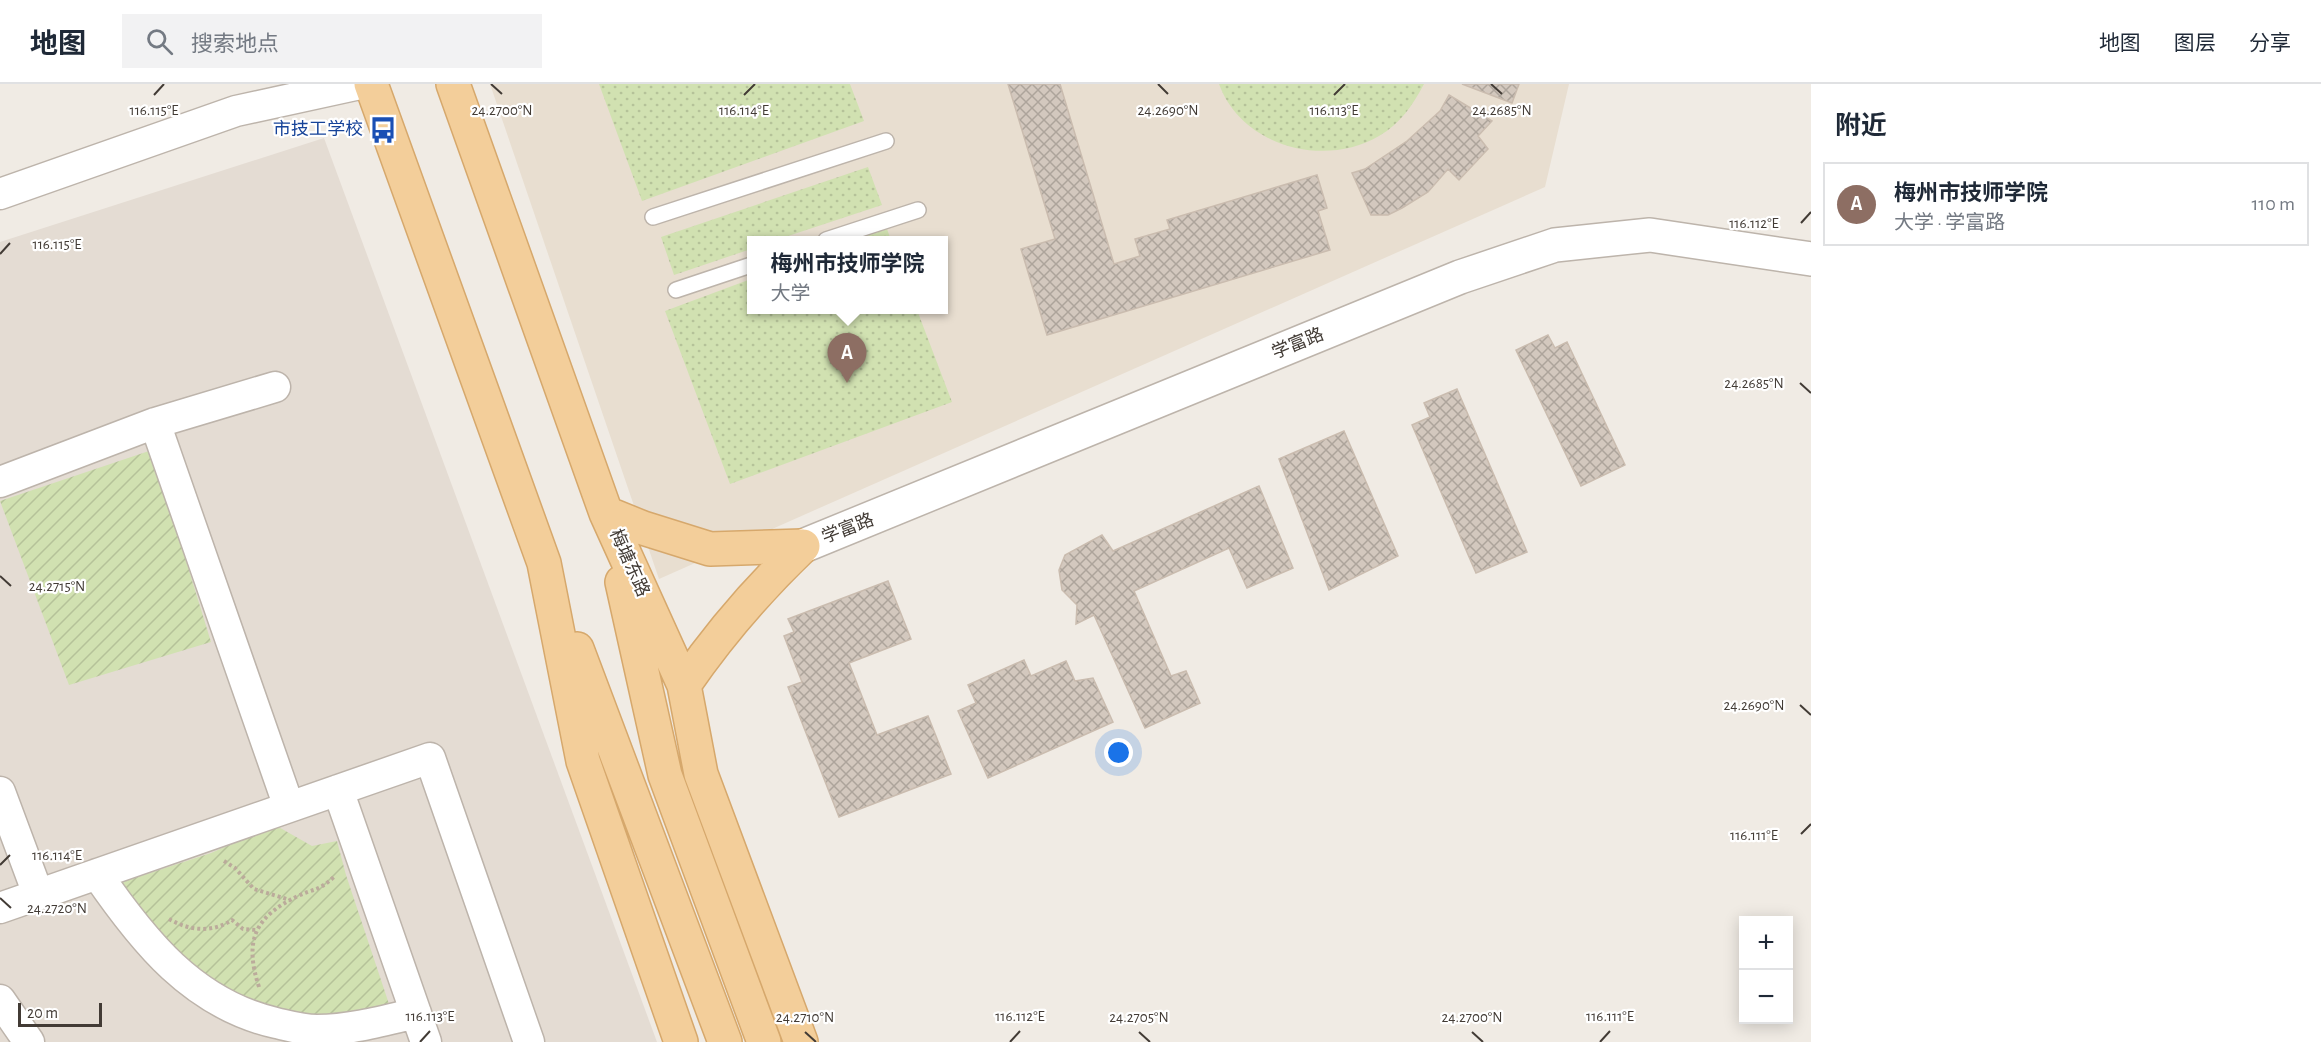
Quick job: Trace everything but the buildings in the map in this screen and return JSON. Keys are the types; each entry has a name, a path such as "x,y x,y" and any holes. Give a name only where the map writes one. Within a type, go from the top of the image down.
{"main road":[{"path":"371,84 544,563 725,1042"},
{"name":"梅塘东路","path":"453,84 606,513 684,685 700,774 801,1042"},
{"path":"606,513 643,528 710,549 803,546"},
{"path":"606,513 665,775 764,1042"},
{"path":"684,685 710,647 759,588 803,546"},
{"path":"544,563 583,762 681,1042"}],"street":[{"path":"0,194 236,111 360,84"},
{"name":"学富路","path":"803,546 1460,277 1555,245 1650,235 1811,259"},
{"path":"0,482 155,423 275,387"},
{"path":"155,423 289,807"},
{"path":"0,908 430,758 529,1042"},
{"path":"338,790 426,1042"},
{"path":"0,792 38,894"},
{"path":"97,874 132,924 158,954 200,990 230,1008 257,1018 314,1030 353,1028 416,1013"},
{"path":"0,1000 29,1042"}],"lane":[{"path":"653,217 886,141"},
{"path":"838,236 918,210"},
{"path":"676,290 747,266"}],"path":[{"path":"219,858 235,868 254,889 291,901"},
{"path":"260,990 253,971 251,952 257,930 269,912 318,891 334,877"},
{"path":"161,914 178,924 196,930 220,928 232,920 243,929 257,930"}],"shaded area":[{"path":"490,84 1569,84 1545,187 659,579"},
{"path":"324,138 657,1042 0,1042 0,242"}],"green space":[{"path":"599,84 850,84 864,121 642,201"},
{"path":"1219,84 1424,84 1405,113 1379,136 1358,146 1334,150 1311,150 1287,146 1265,137 1246,123 1230,106"},
{"path":"868,167 882,205 788,236 747,236 747,250 674,275 661,237"},
{"path":"887,229 890,236 866,236"},
{"path":"747,280 747,314 919,314 952,402 730,484 665,311"},
{"path":"152,450 211,642 69,685 0,501"},
{"path":"275,825 312,846 337,841 390,1007 345,1019 268,1010 199,976 113,885 211,853"}],"place":[{"name":"市技工学校","path":"383,130"},
{"name":"梅州市技师学院","path":"847,383"}]}
